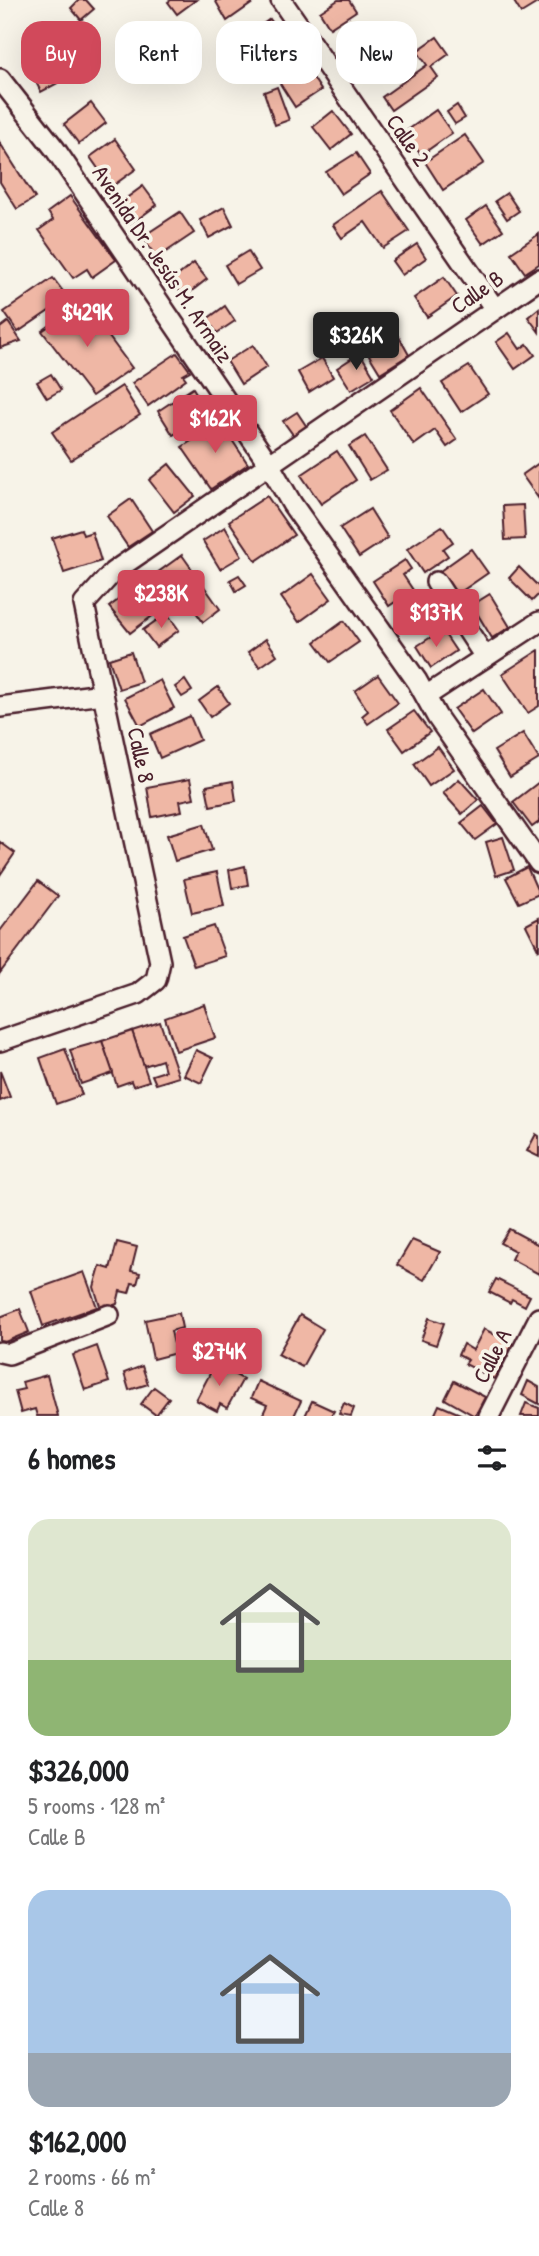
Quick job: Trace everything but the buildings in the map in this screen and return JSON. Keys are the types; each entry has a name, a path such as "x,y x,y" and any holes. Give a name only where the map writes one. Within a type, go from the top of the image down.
{"street":[{"name":"Calle 2","path":"281,0 495,309"},
{"name":"Avenida Dr. Jesús M. Armaiz","path":"0,79 55,149 269,464 292,504 539,863"},
{"name":"Calle B","path":"269,464 539,279"},
{"name":"Calle 8","path":"0,1041 138,994 156,980 160,962 84,604 113,572 269,464"},
{"path":"436,582 485,657"},
{"path":"426,696 539,622"},
{"path":"0,707 103,694"},
{"path":"0,1352 9,1354 109,1315"},
{"name":"Calle A","path":"489,1416 539,1318"}]}
